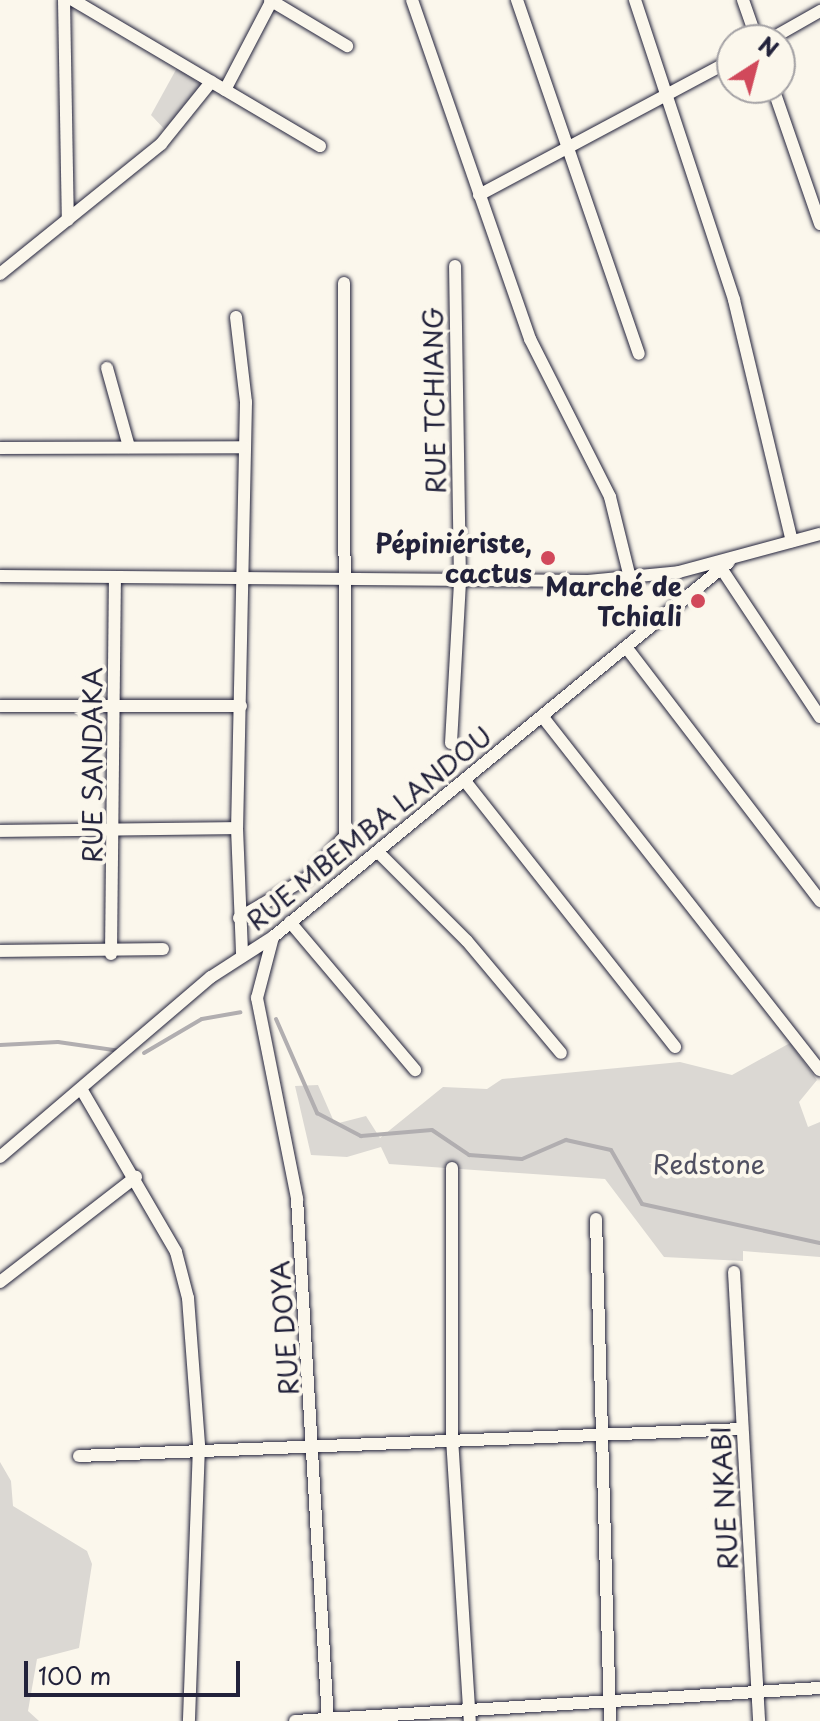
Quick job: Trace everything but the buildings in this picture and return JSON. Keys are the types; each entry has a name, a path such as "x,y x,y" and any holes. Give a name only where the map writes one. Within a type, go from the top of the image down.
{"street":[{"path":"64,0 68,220"},
{"path":"73,0 320,146"},
{"path":"225,90 271,0 347,46"},
{"path":"412,0 530,339 604,481 630,578"},
{"path":"517,0 639,354"},
{"path":"635,0 663,98 734,300 792,541"},
{"path":"743,0 751,24"},
{"path":"796,25 820,11"},
{"path":"479,195 567,151 716,69"},
{"path":"0,274 172,133 211,82"},
{"path":"779,104 820,224"},
{"name":"RUE TCHIANG","path":"451,743 460,581 455,266"},
{"path":"239,918 307,878 345,836 349,580 344,283"},
{"path":"236,317 244,447 237,828 242,955"},
{"path":"107,368 129,447"},
{"path":"0,448 244,447"},
{"path":"0,576 460,581 630,578 725,565 820,534"},
{"path":"725,565 820,717"},
{"name":"RUE MBEMBA LANDOU","path":"0,1157 83,1092 242,955 273,937 379,853 725,565"},
{"name":"RUE SANDAKA","path":"111,954 116,829 115,577"},
{"path":"626,647 820,901"},
{"path":"0,706 241,706"},
{"path":"542,716 820,1070"},
{"path":"465,781 675,1047"},
{"path":"0,831 237,828"},
{"path":"379,853 467,941 561,1053"},
{"path":"290,922 415,1070"},
{"name":"RUE DOYA","path":"273,937 257,998 297,1199 314,1443 328,1721"},
{"path":"0,951 111,954 163,949"},
{"path":"83,1092 136,1177 180,1262 199,1446 189,1721"},
{"path":"452,1168 452,1438 469,1716"},
{"path":"0,1282 136,1177"},
{"path":"596,1219 610,1721"},
{"name":"RUE NKABI","path":"734,1272 759,1721"},
{"path":"79,1456 199,1446 600,1437 742,1429"},
{"path":"295,1721 469,1716 608,1701 820,1688"}],"green space":[{"path":"178,66 203,87 170,135 151,115"},
{"name":"Redstone","path":"790,1043 817,1080 799,1102 808,1127 820,1122 820,1257 743,1251 743,1261 664,1257 605,1179 389,1164 381,1147 347,1157 311,1155 295,1086 318,1085 335,1124 366,1116 380,1138 443,1087 487,1089 502,1079 680,1062 732,1075"},
{"path":"0,1462 11,1481 13,1506 87,1551 92,1564 79,1648 37,1659 28,1711 39,1721 0,1721"}],"waterway":[{"path":"144,1053 202,1019 240,1012"},
{"path":"276,1019 317,1113 361,1136 432,1130 469,1155 522,1159 566,1140 611,1150 642,1204 820,1243"},
{"path":"0,1045 58,1042 120,1051"}],"place":[{"name":"Pépiniériste, cactus","path":"548,558"},
{"name":"Marché de Tchiali","path":"698,601"}]}
